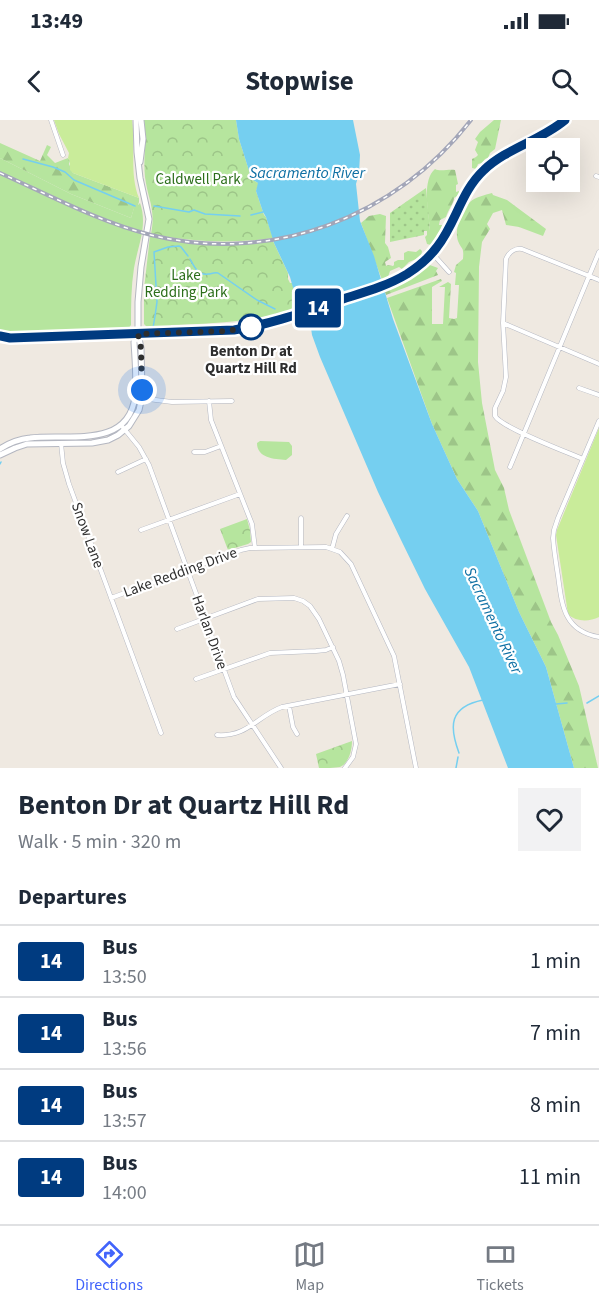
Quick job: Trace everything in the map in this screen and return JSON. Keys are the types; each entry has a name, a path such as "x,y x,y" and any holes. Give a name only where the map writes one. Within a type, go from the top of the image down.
{"main road":[{"path":"0,456 27,444 103,441 116,436 138,398 134,342 138,334 139,286 149,221 137,152 136,120"},
{"path":"139,167 143,139 141,120"},
{"path":"0,448 25,439 97,436 123,427"}],"street":[{"path":"51,120 63,155"},
{"path":"0,336 10,338 234,330 260,326 290,317 394,281 415,269 432,253 446,233 464,196 476,178 498,159 543,136 565,120"},
{"path":"583,459 500,423 495,416 495,408 506,377 503,323 505,262 509,253 519,248 599,280"},
{"path":"510,467 599,252"},
{"path":"432,253 449,272"},
{"path":"503,323 599,364"},
{"path":"579,388 599,394"},
{"path":"138,398 172,402 232,401"},
{"path":"209,401 210,417 253,527 255,548"},
{"path":"599,421 554,530 561,597 566,615 581,631 599,637"},
{"name":"Harlan Drive","path":"123,427 146,459 235,700 281,768"},
{"name":"Snow Lane","path":"61,436 66,473 161,733"},
{"path":"194,452 205,452 221,446"},
{"path":"118,472 146,459"},
{"path":"141,530 240,494"},
{"path":"347,516 339,529 332,549 342,554 351,564 393,654 416,768"},
{"path":"301,518 301,547"},
{"name":"Lake Redding Drive","path":"111,598 241,550 301,547 332,549"},
{"path":"177,628 258,599 297,599 307,604 315,612 341,666 356,744 353,757 345,768"},
{"path":"196,679 270,653 316,651 333,647"},
{"path":"217,735 236,734 273,711 289,706 400,684"},
{"path":"289,706 293,727 297,734"}],"green space":[{"path":"54,120 132,120 133,169 139,198 73,173 70,170 69,153"},
{"name":"Caldwell Park","path":"144,120 236,120 239,139 251,177 259,183 256,191 273,238 212,241 151,234 153,218 145,177"},
{"path":"494,120 501,120 495,149 488,158 478,164 476,169 472,168 472,159 478,155 475,150 478,142 475,139"},
{"path":"0,143 40,161 47,145 51,147 47,155 55,163 68,158 73,173 139,198 138,205 135,205 131,218 71,194 0,158"},
{"path":"0,158 71,194 131,218 135,204 140,203 143,227 134,268 131,325 128,329 125,331 94,330 31,334 0,332"},
{"path":"435,169 455,170 458,184 456,192 459,191 460,194 454,198 446,217 440,220 441,228 431,245 427,244 425,237 427,231 430,231 427,189 428,181"},
{"path":"426,188 430,231 424,231 424,235 390,242 390,213"},
{"path":"492,193 507,200 546,229 543,236 506,225 502,210 493,213 487,224 490,229 482,242 479,267 478,362 482,403 495,470 504,488 509,510 551,622 579,686 598,768 574,768 546,667 519,612 478,511 457,479 432,424 387,298 441,279 442,281 432,287 432,324 443,324 445,287 439,287 448,282 451,284 449,318 457,318 459,285 455,285 456,273 454,272 456,265 463,259 463,250 457,237 459,220 470,202 477,197"},
{"path":"380,214 386,216 385,243 391,258 385,262 386,266 393,266 394,262 404,260 404,253 408,251 416,252 420,249 422,251 421,257 409,262 402,269 399,267 390,271 388,277 382,280 361,223 369,216"},
{"name":"Lake Redding Park","path":"150,236 212,244 273,241 288,273 288,279 292,283 293,295 303,309 279,317 278,314 238,321 148,328 144,324 144,289"},
{"path":"427,264 438,268 436,271 438,275 386,295 384,289 407,279"},
{"path":"599,428 599,617 583,620 575,619 568,614 556,535"},
{"path":"260,441 289,442 292,446 292,455 286,460 267,457 258,448 257,443"},
{"path":"247,519 251,542 228,550 220,529"},
{"path":"352,741 346,763 340,767 319,768 316,754"}],"water":[{"name":"Sacramento River","path":"236,120 353,120 360,155 356,184 360,221 374,256 393,319 432,424 457,479 478,511 519,612 546,667 574,768 508,768 469,667 425,589 401,540 320,357 311,328 295,295 290,277 263,212 256,191 258,183 253,180 254,178 252,171 253,178 251,177 239,139"}],"waterway":[{"path":"23,159 65,172 74,180 135,206"},
{"path":"154,206 189,212 194,210 205,214 240,216"},
{"path":"251,215 263,212"},
{"path":"153,328 157,302 154,252 179,246 188,256"},
{"path":"190,259 199,272 218,273 257,300 275,309"},
{"path":"587,703 599,696"},
{"path":"459,753 454,734 454,719 464,707 483,700"},
{"path":"556,704 567,703"},
{"path":"456,768 458,757"}],"railway":[{"path":"0,173 74,207 132,230 196,243 242,243 286,237 328,225 369,207 406,183 441,154 471,120"}],"bus line":[{"name":"14","path":"0,336 10,338 234,330 260,326 382,286 410,272 432,253 446,233 467,192 484,170 498,159 543,136 565,120"}],"place":[{"name":"Benton Dr at Quartz Hill Rd","path":"251,327"}],"route":[{"path":"142,390 141,348 138,334 227,331 251,327"}]}
